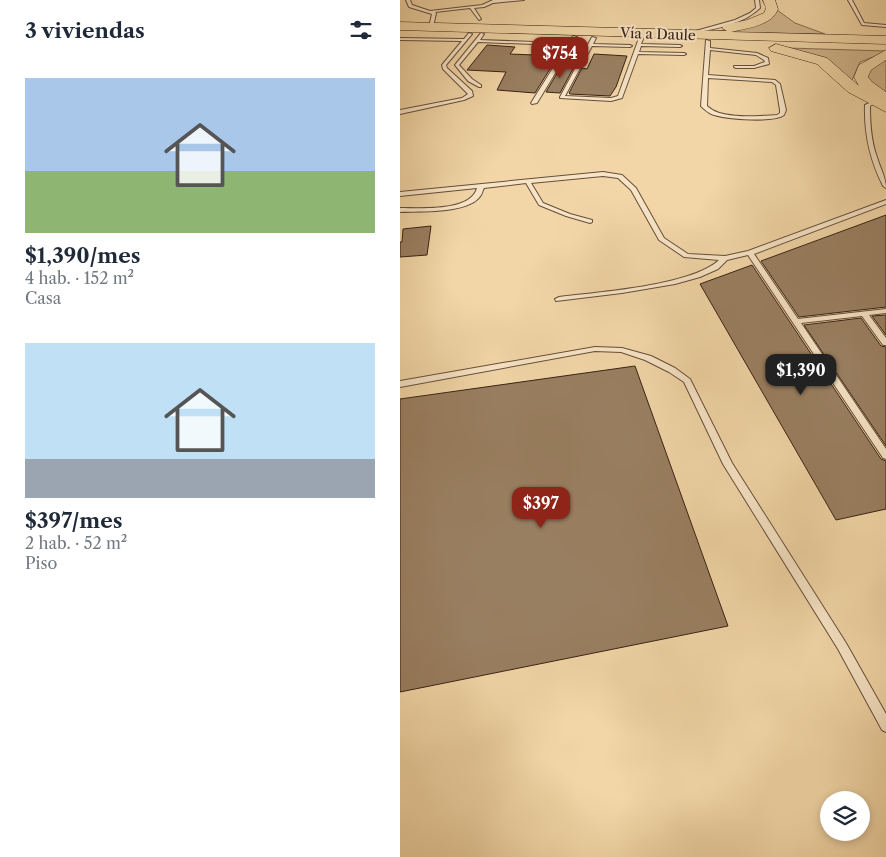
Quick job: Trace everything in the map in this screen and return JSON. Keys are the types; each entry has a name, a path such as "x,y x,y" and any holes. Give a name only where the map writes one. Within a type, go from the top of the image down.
{"highway":[{"path":"635,43 694,32 732,28 758,21 771,12 772,7 769,0"},
{"path":"802,24 845,36"},
{"name":"Vía a Daule","path":"400,26 431,26 635,43 886,38"},
{"name":"Vía a Daule","path":"400,32 473,37 575,37 593,41 635,43 804,44 886,47"},
{"path":"694,32 886,38"},
{"path":"823,38 845,36"},
{"path":"711,44 770,47 808,56 822,61 853,89 882,102"},
{"path":"882,102 861,77 864,68 886,54"}],"lane":[{"path":"408,0 410,6 432,11 471,7 495,1 522,0"},
{"path":"694,32 730,24 752,14 758,8 757,0"},
{"path":"850,0 864,24 886,26"},
{"path":"471,7 479,19"},
{"path":"431,26 435,16 432,11"},
{"path":"473,37 457,65 470,80 479,86"},
{"path":"400,112 464,99 471,95 444,65 473,37"},
{"path":"400,39 473,37 560,44"},
{"path":"534,103 575,37"},
{"path":"593,41 562,97 617,99 620,97 635,43"},
{"path":"635,43 680,46"},
{"path":"635,43 684,54"},
{"path":"706,76 773,81 778,84 783,110 782,114 778,117 711,114 704,106 706,76 711,44 757,54 766,59 766,63 762,66 736,67"},
{"path":"882,102 868,105 867,129 878,172 886,186"},
{"path":"400,194 603,174 620,176 634,189 661,239 686,256 725,258 750,252 886,202"},
{"path":"528,182 541,204 568,215 590,221"},
{"path":"400,210 460,206 471,203 482,192 482,186"},
{"path":"750,252 886,456"},
{"path":"559,299 646,287 702,275 722,264 725,258"},
{"path":"796,321 886,311"},
{"path":"864,313 886,343"},
{"path":"400,384 595,348 622,350 648,358 672,370 687,382 728,464 842,646 886,726"}],"shaded area":[{"path":"777,10 795,23 825,34 713,32 736,28"},
{"path":"788,48 886,52 860,62 852,80"},
{"path":"886,57 886,96 868,80 868,72"}],"building":[{"path":"487,45 515,47 510,54 558,56 535,93 497,90 506,72 467,70"},
{"path":"594,54 627,56 616,87 610,96 570,94 582,68 587,69"},
{"path":"562,65 574,67 560,93 546,92"},
{"path":"886,215 886,307 799,317 761,261"},
{"path":"431,226 427,255 400,257 400,242 402,242 403,229"},
{"path":"752,265 881,459 886,461 886,509 836,520 700,284"},
{"path":"886,315 886,335 872,316"},
{"path":"861,318 881,346 886,347 886,446 804,325"},
{"path":"635,366 728,626 400,692 400,399"}]}
